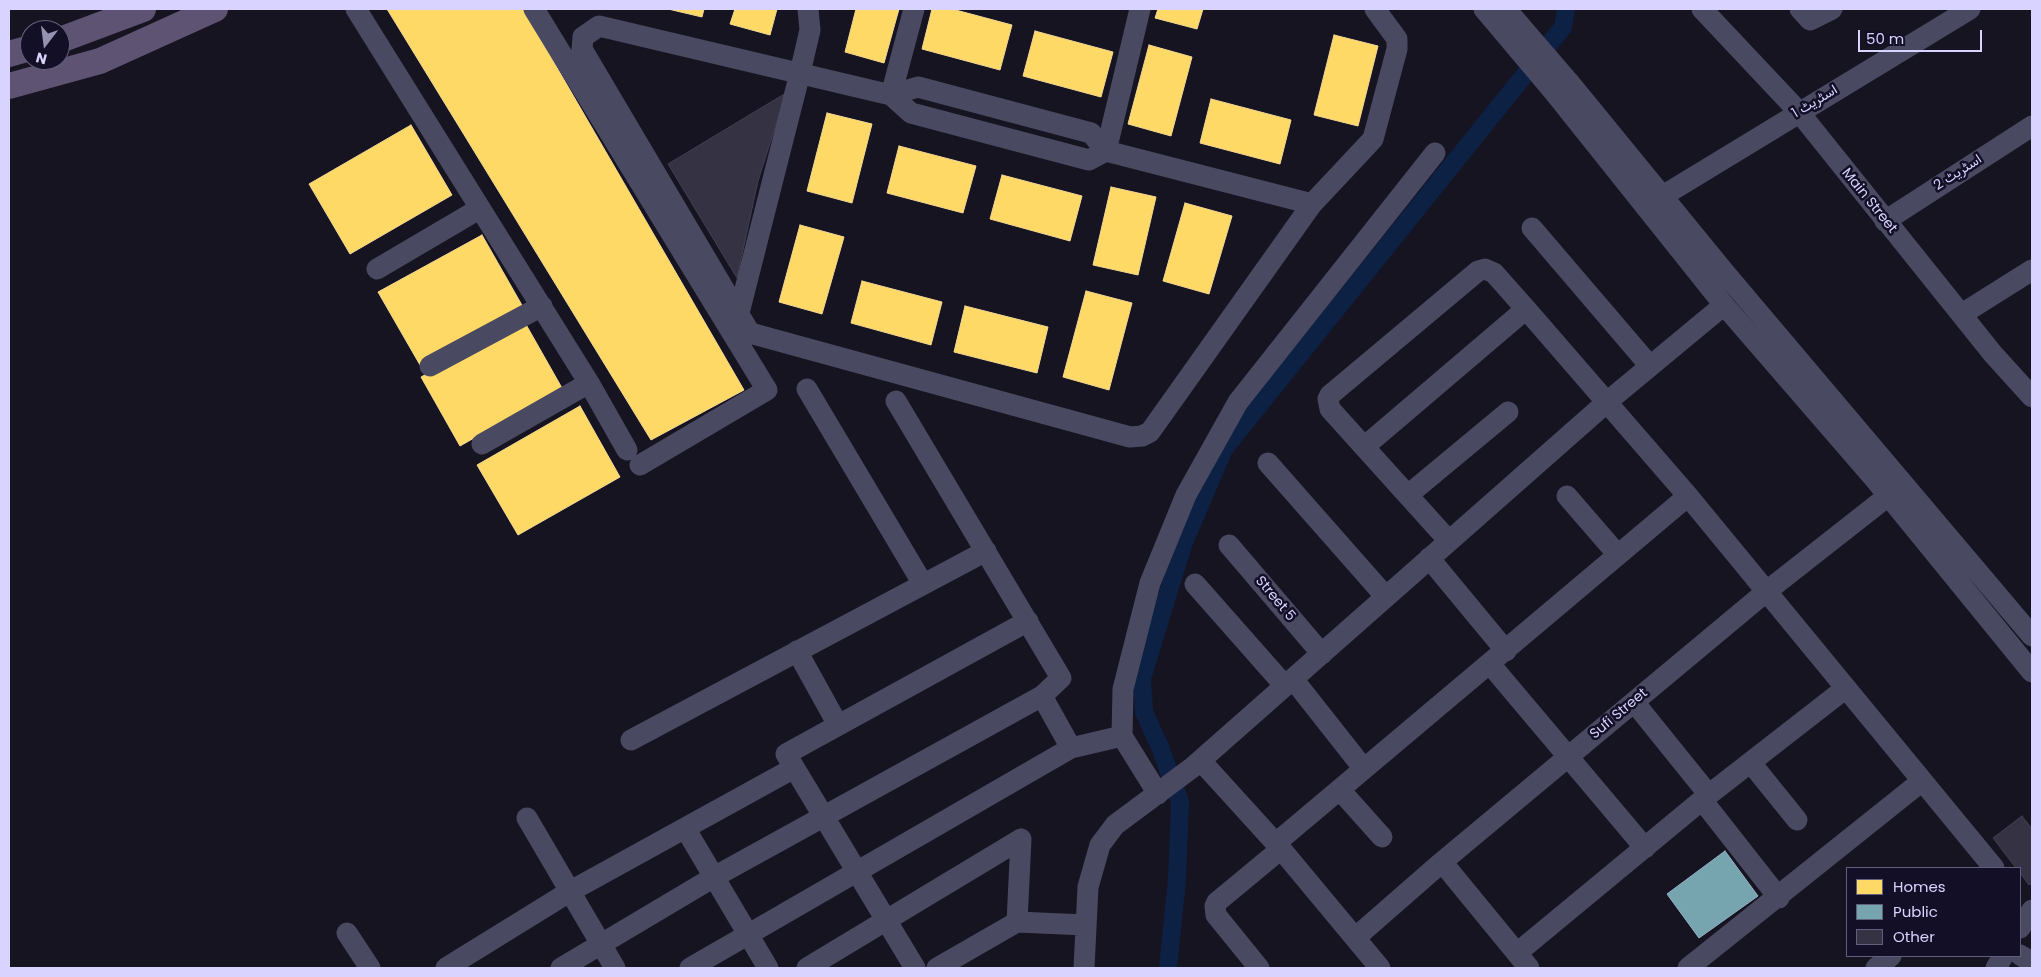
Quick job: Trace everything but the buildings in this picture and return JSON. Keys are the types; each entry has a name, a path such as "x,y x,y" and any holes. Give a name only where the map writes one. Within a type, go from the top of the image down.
{"main road":[{"path":"70,36 143,9"},
{"path":"9,86 100,60 215,9"}],"street":[{"path":"356,9 590,383 633,458 768,390 534,9"},
{"path":"739,313 800,73 809,19 825,9"},
{"path":"891,95 914,9"},
{"path":"1140,9 1106,151 1089,160 911,113 891,95 599,26 583,37 582,49 748,330 754,335 1130,437 1142,436 1150,432 1312,204 1368,145 1376,132 1396,49 1396,40 1375,9"},
{"path":"1484,9 1509,21 1718,280 2030,628"},
{"name":"Main Street","path":"1702,9 1799,112 1993,354 2032,397"},
{"path":"1800,9 1810,20 1832,9"},
{"name":"اسٹریٹ 1","path":"1661,197 1970,9"},
{"path":"1561,86 1661,197 1718,280 1724,305 1888,496 2032,672"},
{"path":"891,95 918,87 1091,132 1106,151 1312,204"},
{"path":"999,136 1006,110"},
{"name":"اسٹریٹ 2","path":"1885,221 2032,126"},
{"path":"1161,792 1122,736 1122,689 1150,583 1186,495 1238,402 1435,153"},
{"path":"377,269 480,209"},
{"path":"1532,228 1650,366"},
{"path":"1450,541 1330,409 1328,404 1330,395 1478,270 1490,270 1688,496 1993,867"},
{"path":"1962,314 2032,270"},
{"path":"1084,968 1088,887 1100,845 1115,825 1197,764 1607,402 1724,305"},
{"path":"430,366 542,306"},
{"path":"1364,447 1526,309"},
{"path":"482,444 590,383"},
{"path":"807,389 923,584"},
{"path":"561,968 714,877 1042,696 1061,678 896,400"},
{"path":"1408,495 1508,412"},
{"path":"1268,463 1386,597"},
{"path":"1567,496 1618,555"},
{"path":"1259,968 1216,915 1215,906 1217,902 1364,769 1688,496"},
{"name":"Sufi Street","path":"1355,938 1442,862 1767,591 1888,496"},
{"name":"Street 5","path":"1229,544 1322,654"},
{"path":"631,740 986,551"},
{"path":"1430,558 1498,658 1569,756 1645,848"},
{"path":"1196,584 1289,683 1364,769"},
{"path":"914,968 786,754 1028,621"},
{"path":"797,651 838,724"},
{"path":"1442,862 1523,961 1645,848 1846,688"},
{"path":"1042,696 1071,748"},
{"path":"1634,702 1779,898"},
{"path":"690,968 1071,748 1122,736"},
{"path":"1751,763 1797,820"},
{"path":"1197,764 1278,846 1380,968"},
{"path":"446,968 569,892 794,768"},
{"path":"1701,964 1922,781"},
{"path":"1340,790 1382,836"},
{"path":"527,818 615,968"},
{"path":"685,828 768,968"},
{"path":"808,968 887,922 1021,839 1017,922"},
{"path":"937,968 1017,922 1086,925"},
{"path":"347,933 370,968"},
{"path":"2021,956 2032,962"},
{"path":"1876,968 1890,957"},
{"path":"1996,968 2002,957"}],"waterway":[{"path":"1168,968 1177,879 1180,802 1160,747 1144,712 1142,678 1183,545 1224,449 1563,27 1566,9"}]}
